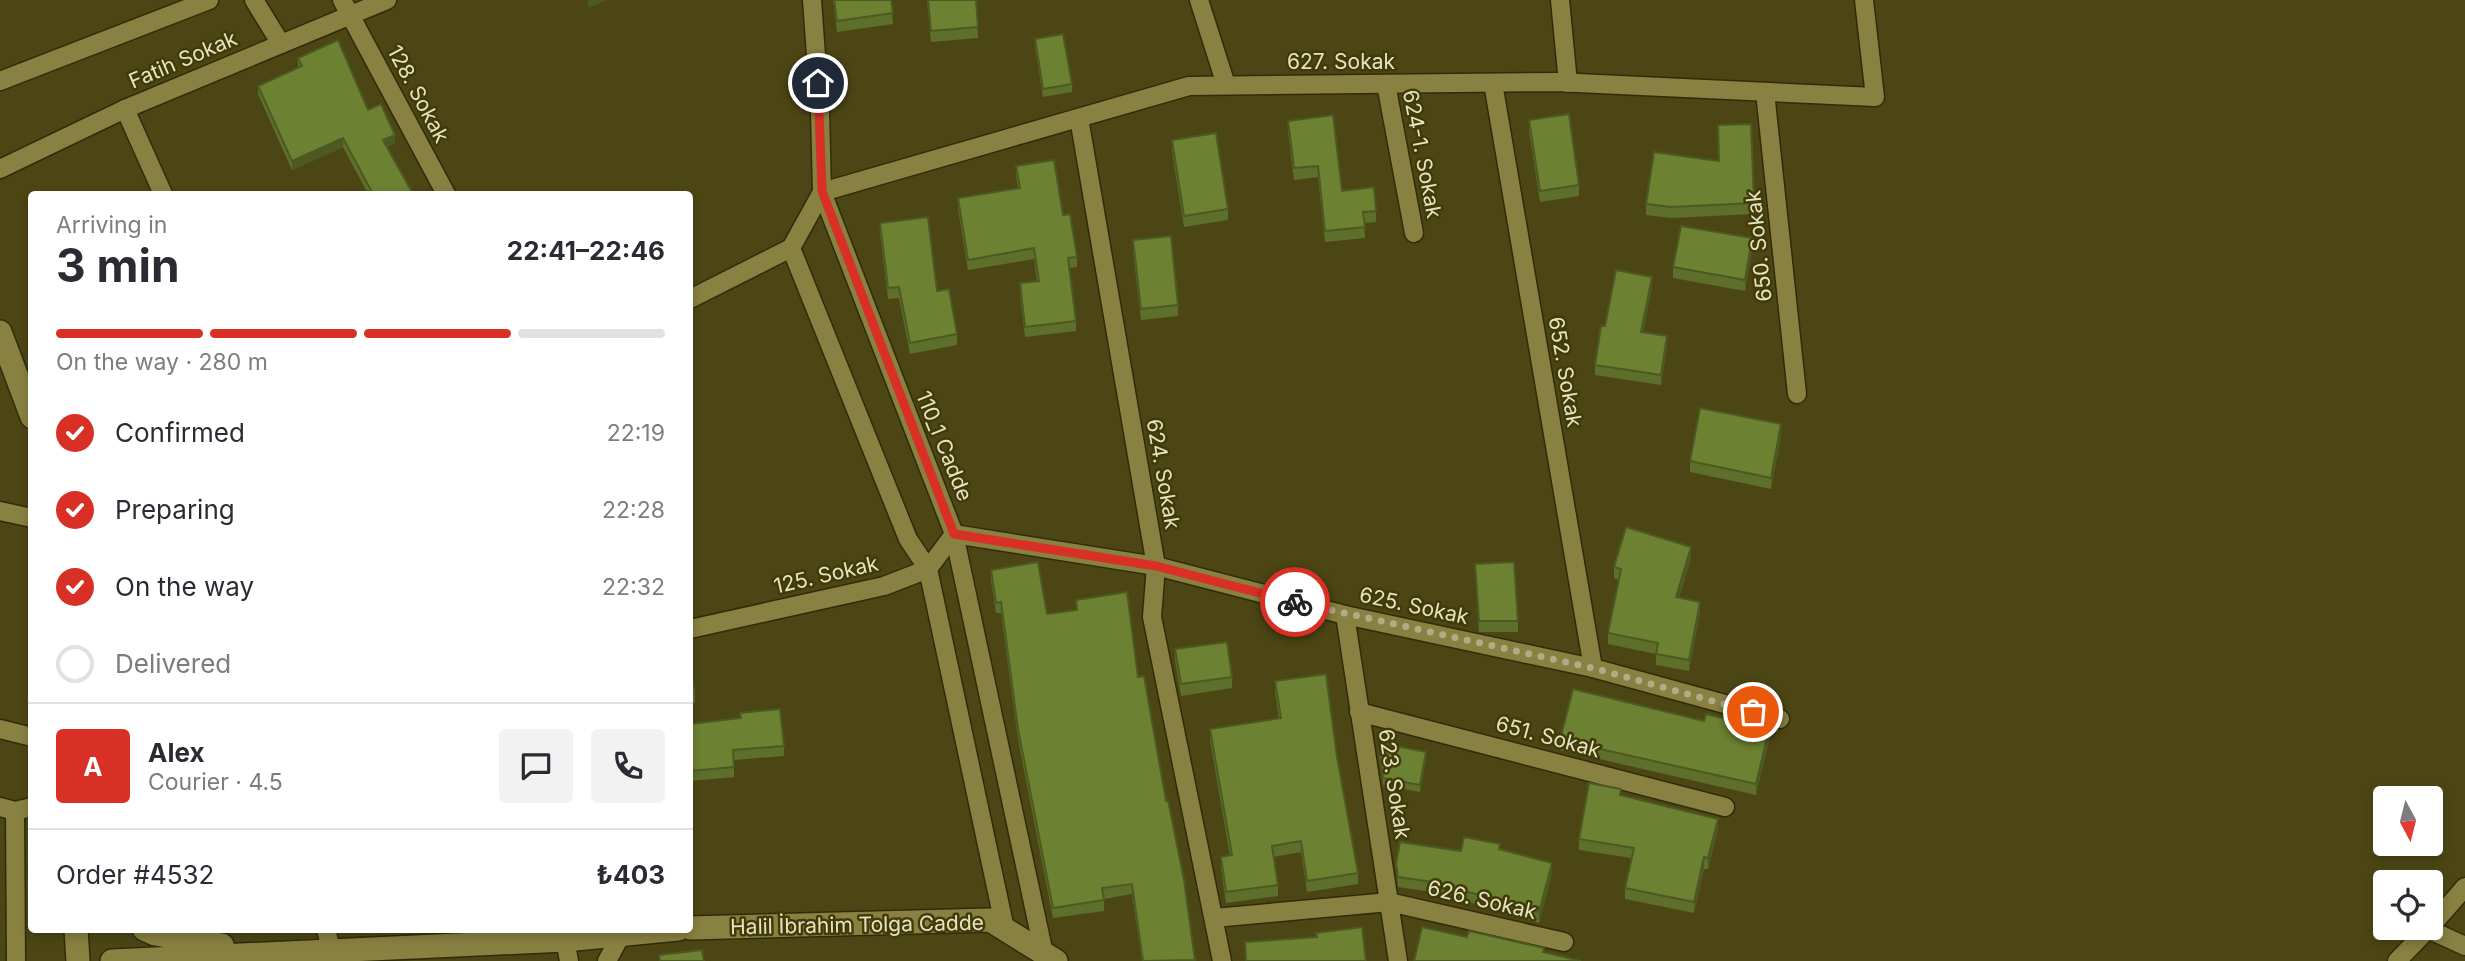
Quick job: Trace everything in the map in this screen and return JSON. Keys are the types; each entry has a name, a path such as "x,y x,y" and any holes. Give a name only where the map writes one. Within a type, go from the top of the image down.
{"street":[{"path":"0,81 209,0"},
{"path":"254,0 281,44"},
{"name":"Fatih Sokak","path":"0,169 125,109 281,44 347,8 387,0"},
{"name":"110_1 Cadde","path":"812,0 820,111 822,191 954,534 1050,957"},
{"path":"1199,0 1227,85"},
{"path":"1560,0 1568,83"},
{"name":"627. Sokak","path":"822,191 1189,86 1568,83 1875,97 1864,0"},
{"name":"128. Sokak","path":"347,8 444,191"},
{"name":"652. Sokak","path":"1493,83 1593,668"},
{"name":"624-1. Sokak","path":"1386,84 1414,233"},
{"name":"650. Sokak","path":"1765,92 1797,394"},
{"path":"125,109 162,191"},
{"name":"624. Sokak","path":"1079,118 1156,566 1152,617 1222,961"},
{"path":"693,297 791,248 822,191"},
{"path":"791,248 908,539 928,569 1005,929"},
{"path":"0,332 28,406"},
{"path":"0,511 28,517"},
{"path":"928,569 954,534"},
{"name":"625. Sokak","path":"954,534 1156,566 1345,615 1593,668 1780,719"},
{"name":"125. Sokak","path":"693,628 884,586 928,569"},
{"name":"623. Sokak","path":"1345,615 1398,961"},
{"name":"651. Sokak","path":"1359,712 1725,807"},
{"path":"0,729 28,736"},
{"path":"15,809 16,961"},
{"path":"2443,911 2465,887"},
{"name":"626. Sokak","path":"1214,918 1389,902 1564,942"},
{"name":"Halil İbrahim Tolga Cadde","path":"693,928 990,920 1050,957"},
{"path":"76,933 78,961"},
{"path":"153,933 267,957"},
{"path":"213,961 267,957 328,940 438,953 567,950 621,935 640,933"},
{"path":"2443,934 2465,946"},
{"path":"607,961 621,935"},
{"path":"2397,961 2417,940"},
{"path":"112,961 267,957"},
{"path":"0,960 8,961"}],"building":[{"path":"834,0 891,0 893,13 837,21"},
{"path":"928,0 976,0 978,27 931,31"},
{"path":"1063,34 1072,84 1043,89 1035,39"},
{"path":"338,40 368,110 381,104 395,135 383,140 411,191 371,191 343,138 292,161 258,86 302,66 298,58"},
{"path":"1569,114 1579,185 1540,191 1529,120"},
{"path":"1333,115 1342,191 1374,187 1376,211 1363,212 1365,227 1325,231 1318,166 1294,168 1288,121"},
{"path":"1751,124 1754,203 1671,207 1646,204 1654,152 1719,161 1718,125"},
{"path":"1216,133 1228,209 1184,216 1172,140"},
{"path":"1054,160 1063,215 1070,214 1077,257 1068,258 1076,321 1025,327 1020,283 1039,281 1034,248 968,260 958,198 1020,188 1016,166"},
{"path":"928,217 937,291 949,289 957,334 910,343 899,287 888,288 880,223"},
{"path":"1681,226 1752,238 1745,280 1673,267"},
{"path":"1171,236 1178,305 1141,309 1133,240"},
{"path":"1616,270 1652,277 1641,332 1667,336 1661,375 1595,365 1601,326 1605,326"},
{"path":"1700,408 1781,424 1771,478 1690,461"},
{"path":"1626,527 1691,547 1676,597 1700,602 1689,660 1656,654 1658,643 1608,633 1621,569 1614,567"},
{"path":"1038,562 1047,614 1077,610 1076,600 1127,592 1138,677 1144,676 1166,801 1168,800 1184,880 1195,960 1143,961 1132,884 1102,888 1104,900 1053,908 1018,729 1001,602 996,603 991,570"},
{"path":"1514,562 1518,621 1479,621 1475,564"},
{"path":"1227,642 1232,677 1181,684 1175,649"},
{"path":"1326,674 1337,757 1358,873 1307,881 1301,841 1272,846 1278,885 1226,892 1221,857 1232,855 1210,729 1281,718 1275,681"},
{"path":"1573,689 1704,721 1706,714 1769,729 1756,784 1560,740"},
{"path":"780,709 784,746 733,750 734,767 693,771 693,724 741,718 740,713"},
{"path":"1381,743 1426,752 1420,785 1383,778 1379,754"},
{"path":"1589,783 1621,789 1620,795 1718,819 1708,858 1704,857 1694,902 1625,888 1634,848 1579,839"},
{"path":"1464,837 1500,844 1499,849 1552,863 1539,912 1505,904 1506,900 1453,889 1454,885 1398,877 1396,864 1400,842 1461,851"},
{"path":"1362,927 1366,961 1246,961 1245,942 1317,937 1316,933"},
{"path":"1422,927 1467,937 1469,931 1544,948 1543,952 1581,961 1414,961"},
{"path":"702,950 704,961 660,961 659,955"}],"way so far":[{"path":"1295,602 1593,668 1753,712"}],"route":[{"path":"818,83 822,191 832,223 954,534 1156,566 1295,602"}]}
